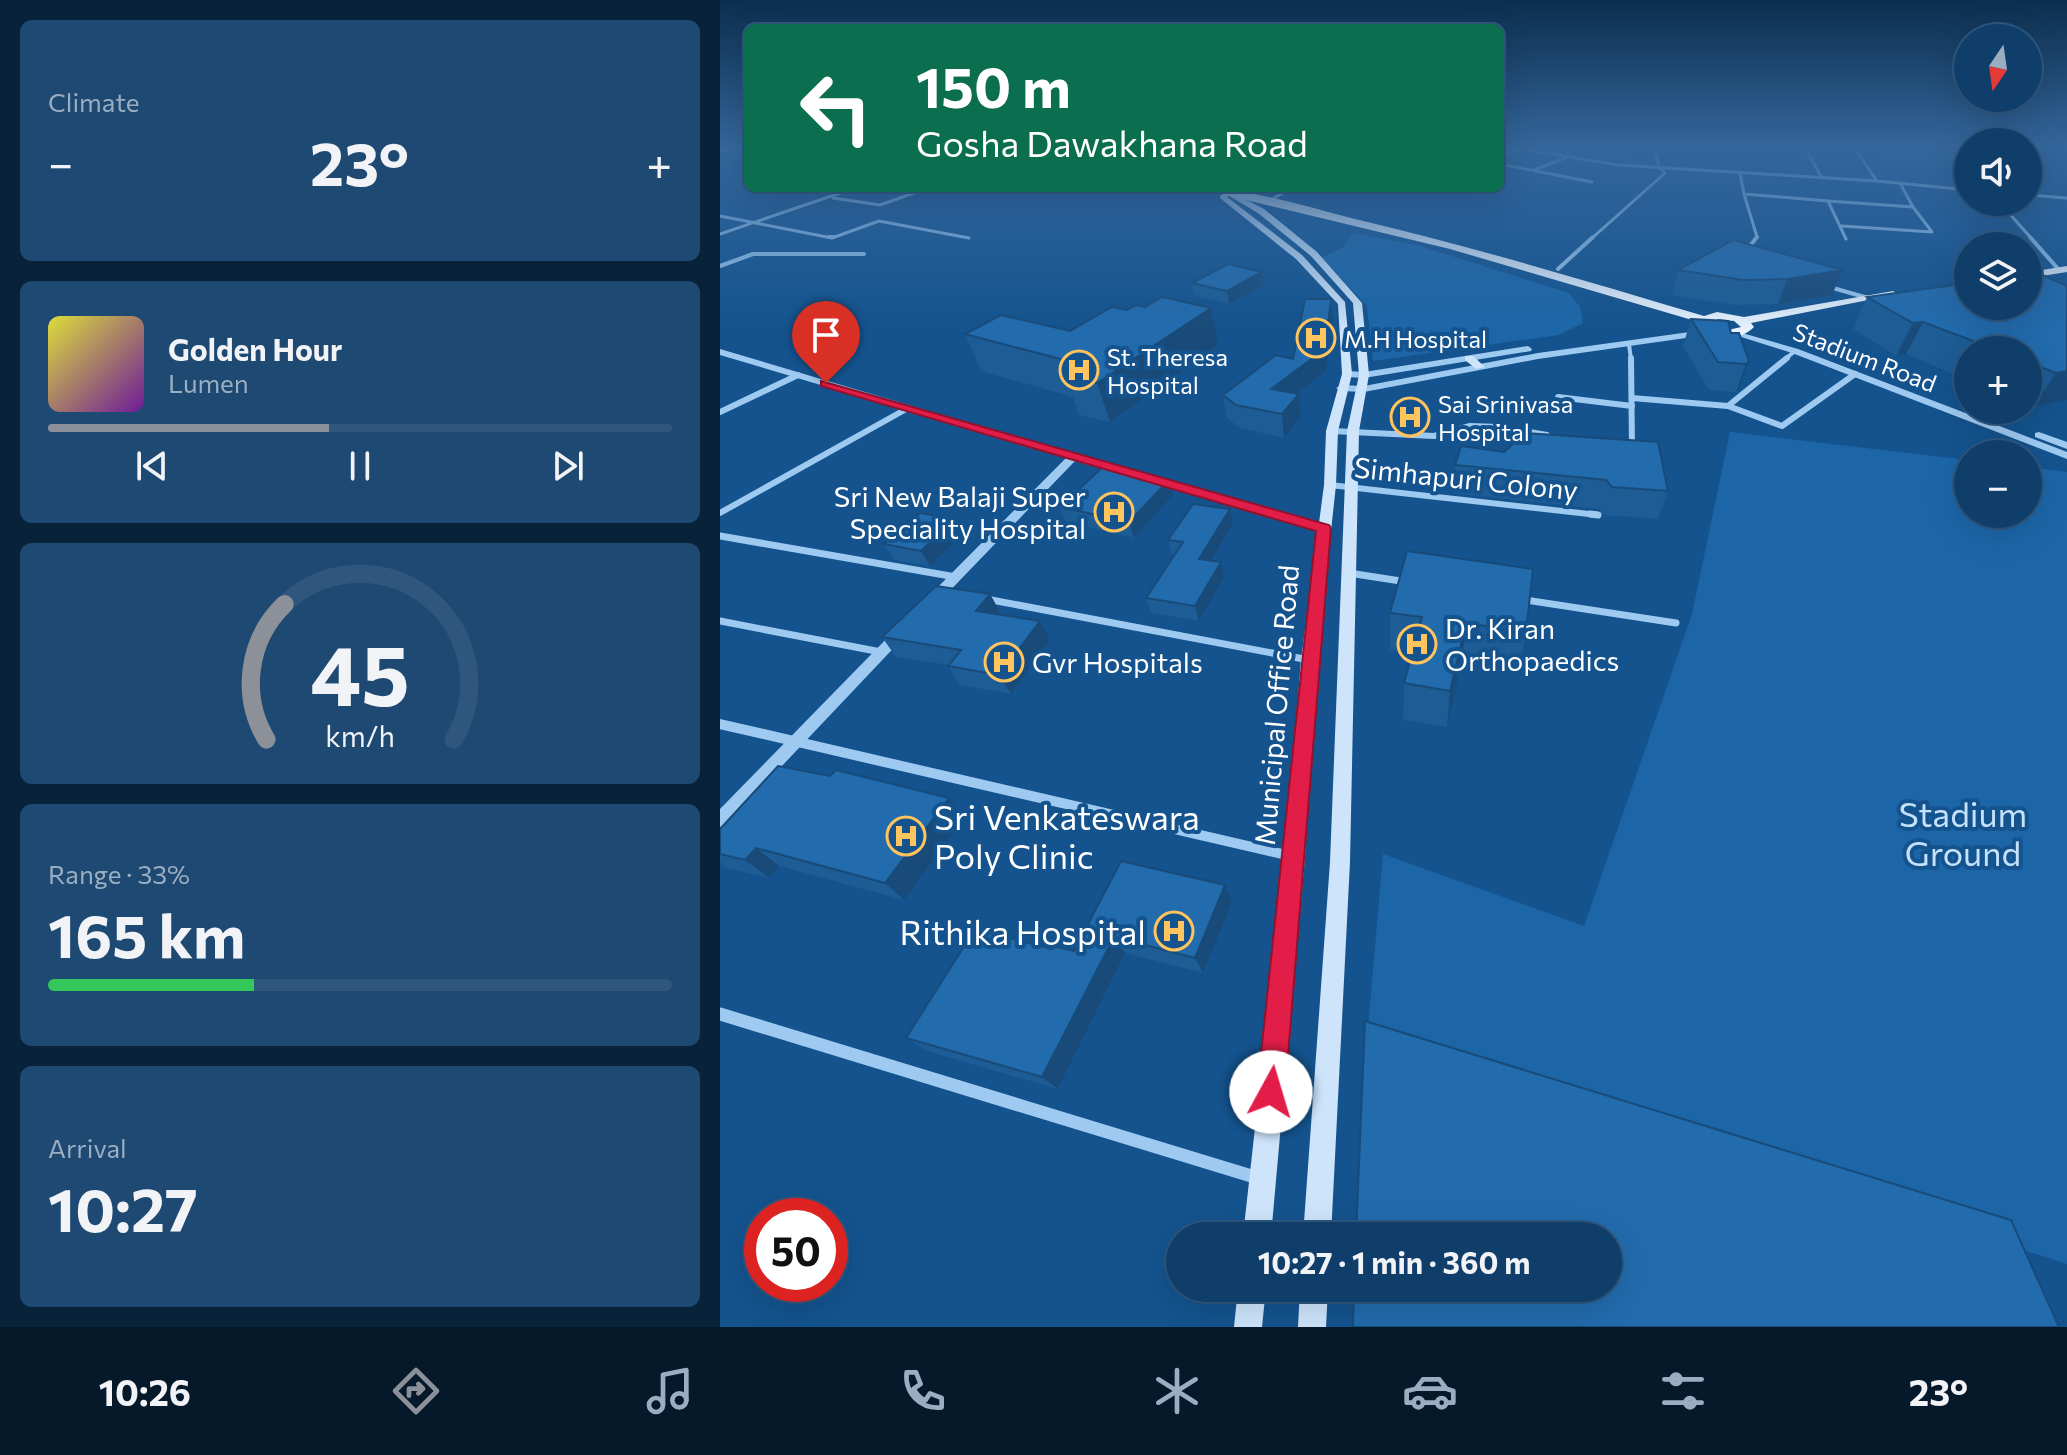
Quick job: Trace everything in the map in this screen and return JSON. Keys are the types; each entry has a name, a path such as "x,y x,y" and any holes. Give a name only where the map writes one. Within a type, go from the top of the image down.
{"main road":[{"name":"Municipal Office Road","path":"1236,208 1299,257 1342,304 1354,382 1340,862 1318,1222"},
{"path":"1302,208 1571,279 1711,323 1744,327 1902,302"},
{"path":"1319,208 1558,269 1711,323"},
{"path":"2042,274 2064,272"},
{"path":"2042,279 2064,272"},
{"path":"1744,327 1868,298 1911,292"},
{"path":"1469,358 1480,367"},
{"name":"Municipal Office Road","path":"1258,1222 1295,857 1309,660 1330,485 1332,431 1354,382"},
{"path":"1248,1327 1251,1302"},
{"path":"1312,1327 1313,1302"}],"street":[{"path":"720,234 796,208"},
{"path":"1558,269 1626,208"},
{"path":"1739,261 1757,237 1748,208"},
{"path":"1832,208 1846,240"},
{"path":"1842,226 1932,232 1914,208"},
{"path":"720,216 832,238 879,221 969,238"},
{"path":"2012,216 2064,272"},
{"path":"720,266 753,254 864,254"},
{"path":"1825,285 1868,298"},
{"path":"1354,382 1629,344 1711,323"},
{"path":"1354,382 1469,358 1711,323"},
{"name":"Stadium Road","path":"1744,327 1795,351 2067,456"},
{"name":"Stadium Road","path":"1744,327 1954,403"},
{"path":"1619,446 1634,448 1629,344"},
{"path":"1728,406 1795,351"},
{"path":"720,352 1132,474"},
{"path":"1558,397 1728,406 1782,426 1855,374"},
{"path":"720,412 798,375"},
{"path":"720,513 908,408"},
{"name":"Stadium Road","path":"2009,424 2067,446"},
{"path":"1332,431 1434,436 1470,426 1500,427 1562,438"},
{"path":"720,820 1073,457"},
{"path":"1146,478 1324,528"},
{"name":"Simhapuri Colony","path":"1330,485 1598,515"},
{"path":"720,536 956,577"},
{"path":"1349,573 1412,582"},
{"path":"942,591 958,594"},
{"path":"973,597 1309,660"},
{"path":"1505,597 1676,623"},
{"path":"720,621 881,652"},
{"path":"720,724 1295,857"},
{"path":"720,1014 1263,1180"}],"green space":[{"path":"1353,233 1420,246 1569,293 1580,307 1583,323 1559,335 1373,361 1367,306 1322,258 1343,247"},
{"name":"Stadium Ground","path":"1730,432 1954,458 1954,528 2042,528 2042,469 2067,472 2067,1264 1367,1040 1383,854 1584,926 1692,614"}],"building":[{"path":"1733,240 1843,270 1787,279 1743,280 1678,270"},
{"path":"1228,264 1262,272 1227,291 1192,283"},
{"path":"2042,275 2067,286 2067,371 2056,373 2042,368 2042,336 1960,336 1923,322 1913,323 1867,297 1954,285 1954,320 2042,320"},
{"path":"1162,297 1211,308 1097,383 1066,376 1083,365 965,334 1001,315 1070,331 1112,307 1127,310 1136,305 1145,307"},
{"path":"1305,299 1331,299 1325,349 1271,389 1299,394 1282,414 1236,405 1223,395 1276,355 1293,359"},
{"path":"1691,319 1728,321 1731,333 1739,333 1749,361 1746,364 1718,362"},
{"path":"1525,433 1658,442 1668,491 1612,487 1606,480 1455,465 1461,446 1504,452"},
{"path":"1107,463 1169,480 1129,522 1060,507"},
{"path":"1193,504 1230,509 1199,559 1221,562 1195,606 1146,598 1183,542 1168,540"},
{"path":"920,513 955,519 921,551 884,544"},
{"path":"1407,551 1533,569 1526,632 1466,623 1450,691 1404,683 1422,617 1390,613"},
{"path":"936,586 990,594 976,611 1040,621 999,675 948,666 961,650 882,637"},
{"path":"778,766 830,776 836,770 949,798 885,883 756,848 745,860 720,854 720,829"},
{"path":"1121,861 1225,885 1195,958 1114,937 1042,1077 906,1038 975,929 1052,949 1054,946 1074,951"},
{"path":"1365,1021 2011,1220 2059,1327 1353,1327 1354,1302 1622,1302 1622,1222 1357,1222"}],"place":[{"name":"M.H Hospital","path":"1316,338"},
{"name":"St. Theresa Hospital","path":"1079,370"},
{"name":"Sai Srinivasa Hospital","path":"1410,417"},
{"name":"Sri New Balaji Super Speciality Hospital","path":"1114,512"},
{"name":"Dr. Kiran Orthopaedics","path":"1417,644"},
{"name":"Gvr Hospitals","path":"1004,662"},
{"name":"Sri Venkateswara Poly Clinic","path":"906,836"},
{"name":"Rithika Hospital","path":"1174,931"}],"route":[{"path":"826,383 1324,528 1309,660 1295,857 1271,1092"}]}
